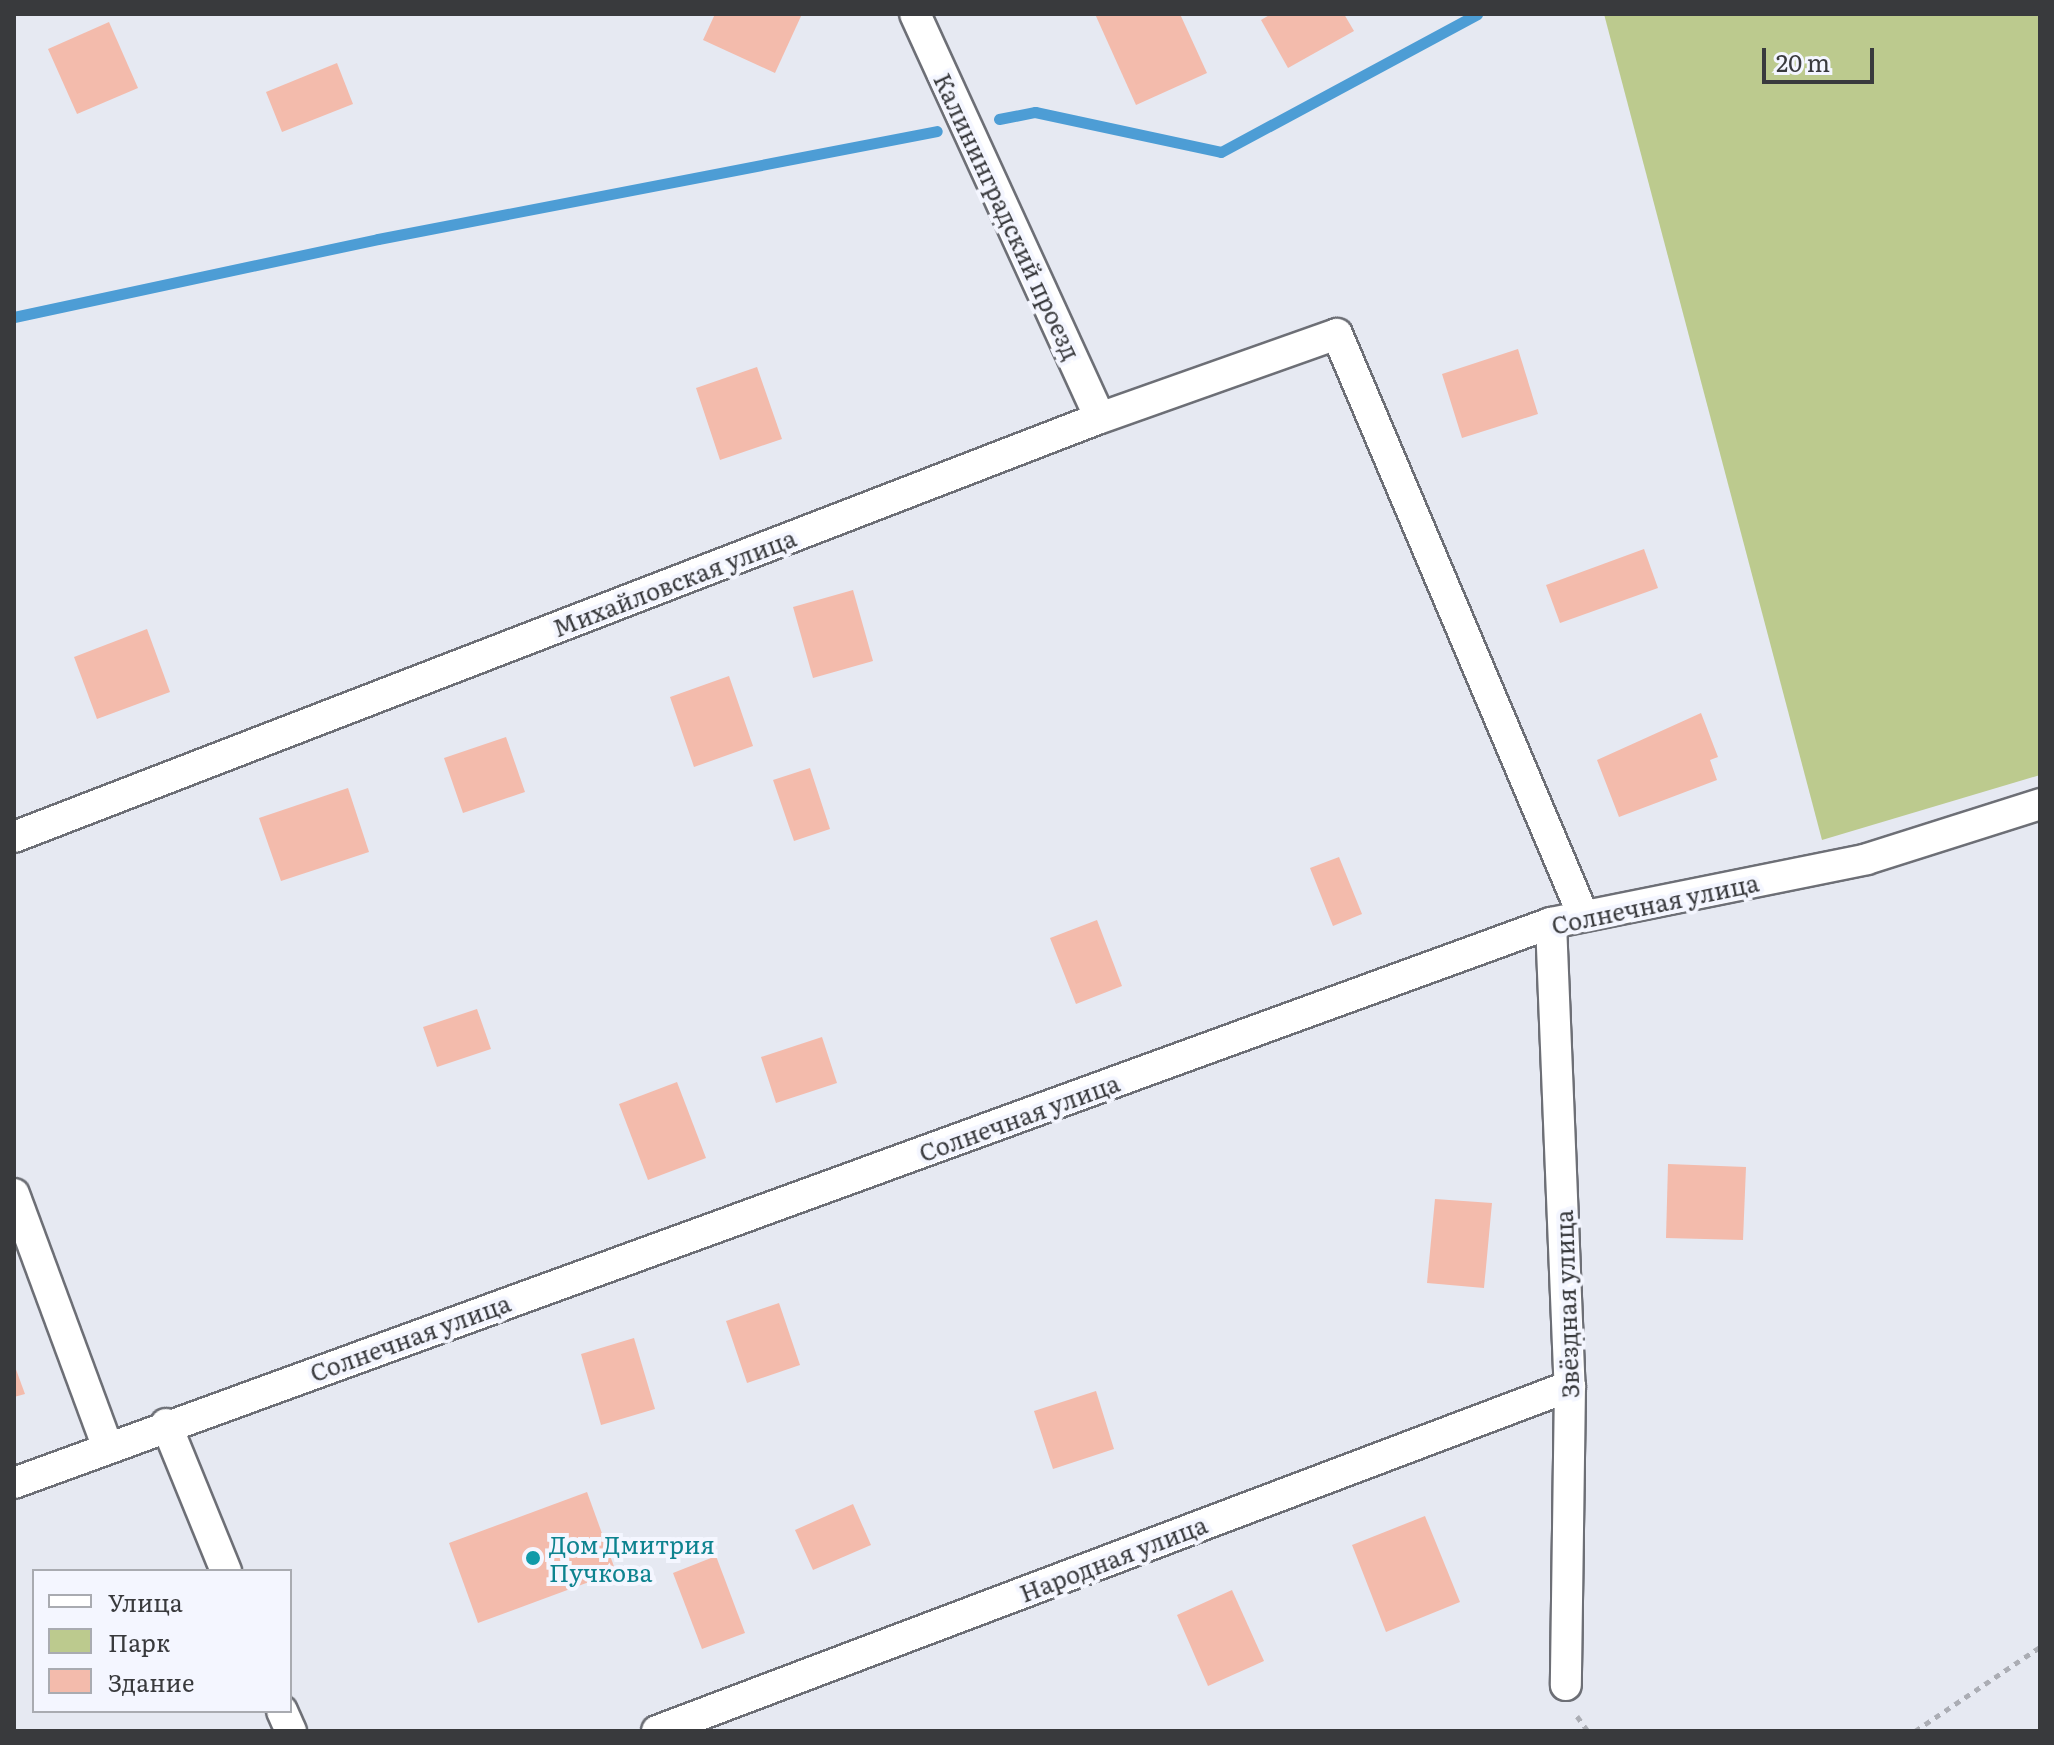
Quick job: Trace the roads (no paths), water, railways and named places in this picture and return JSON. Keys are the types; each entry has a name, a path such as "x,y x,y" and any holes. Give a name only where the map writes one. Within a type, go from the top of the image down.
{"street":[{"name":"Калининградский проезд","path":"915,14 1100,418"},
{"name":"Михайловская улица","path":"14,837 1100,418 1337,334 1583,915"},
{"name":"Солнечная улица","path":"14,1483 166,1424 1551,923 1867,859 2040,804"},
{"name":"Звёздная улица","path":"1551,923 1570,1386 1566,1685"},
{"path":"14,1194 107,1446"},
{"name":"Народная улица","path":"657,1731 1570,1386"},
{"path":"166,1424 225,1569"}],"waterway":[{"path":"999,119 1035,112 1221,152 1477,14"},
{"path":"14,317 378,239 937,131"}],"place":[{"name":"Дом Дмитрия Пучкова","path":"533,1558"}]}
